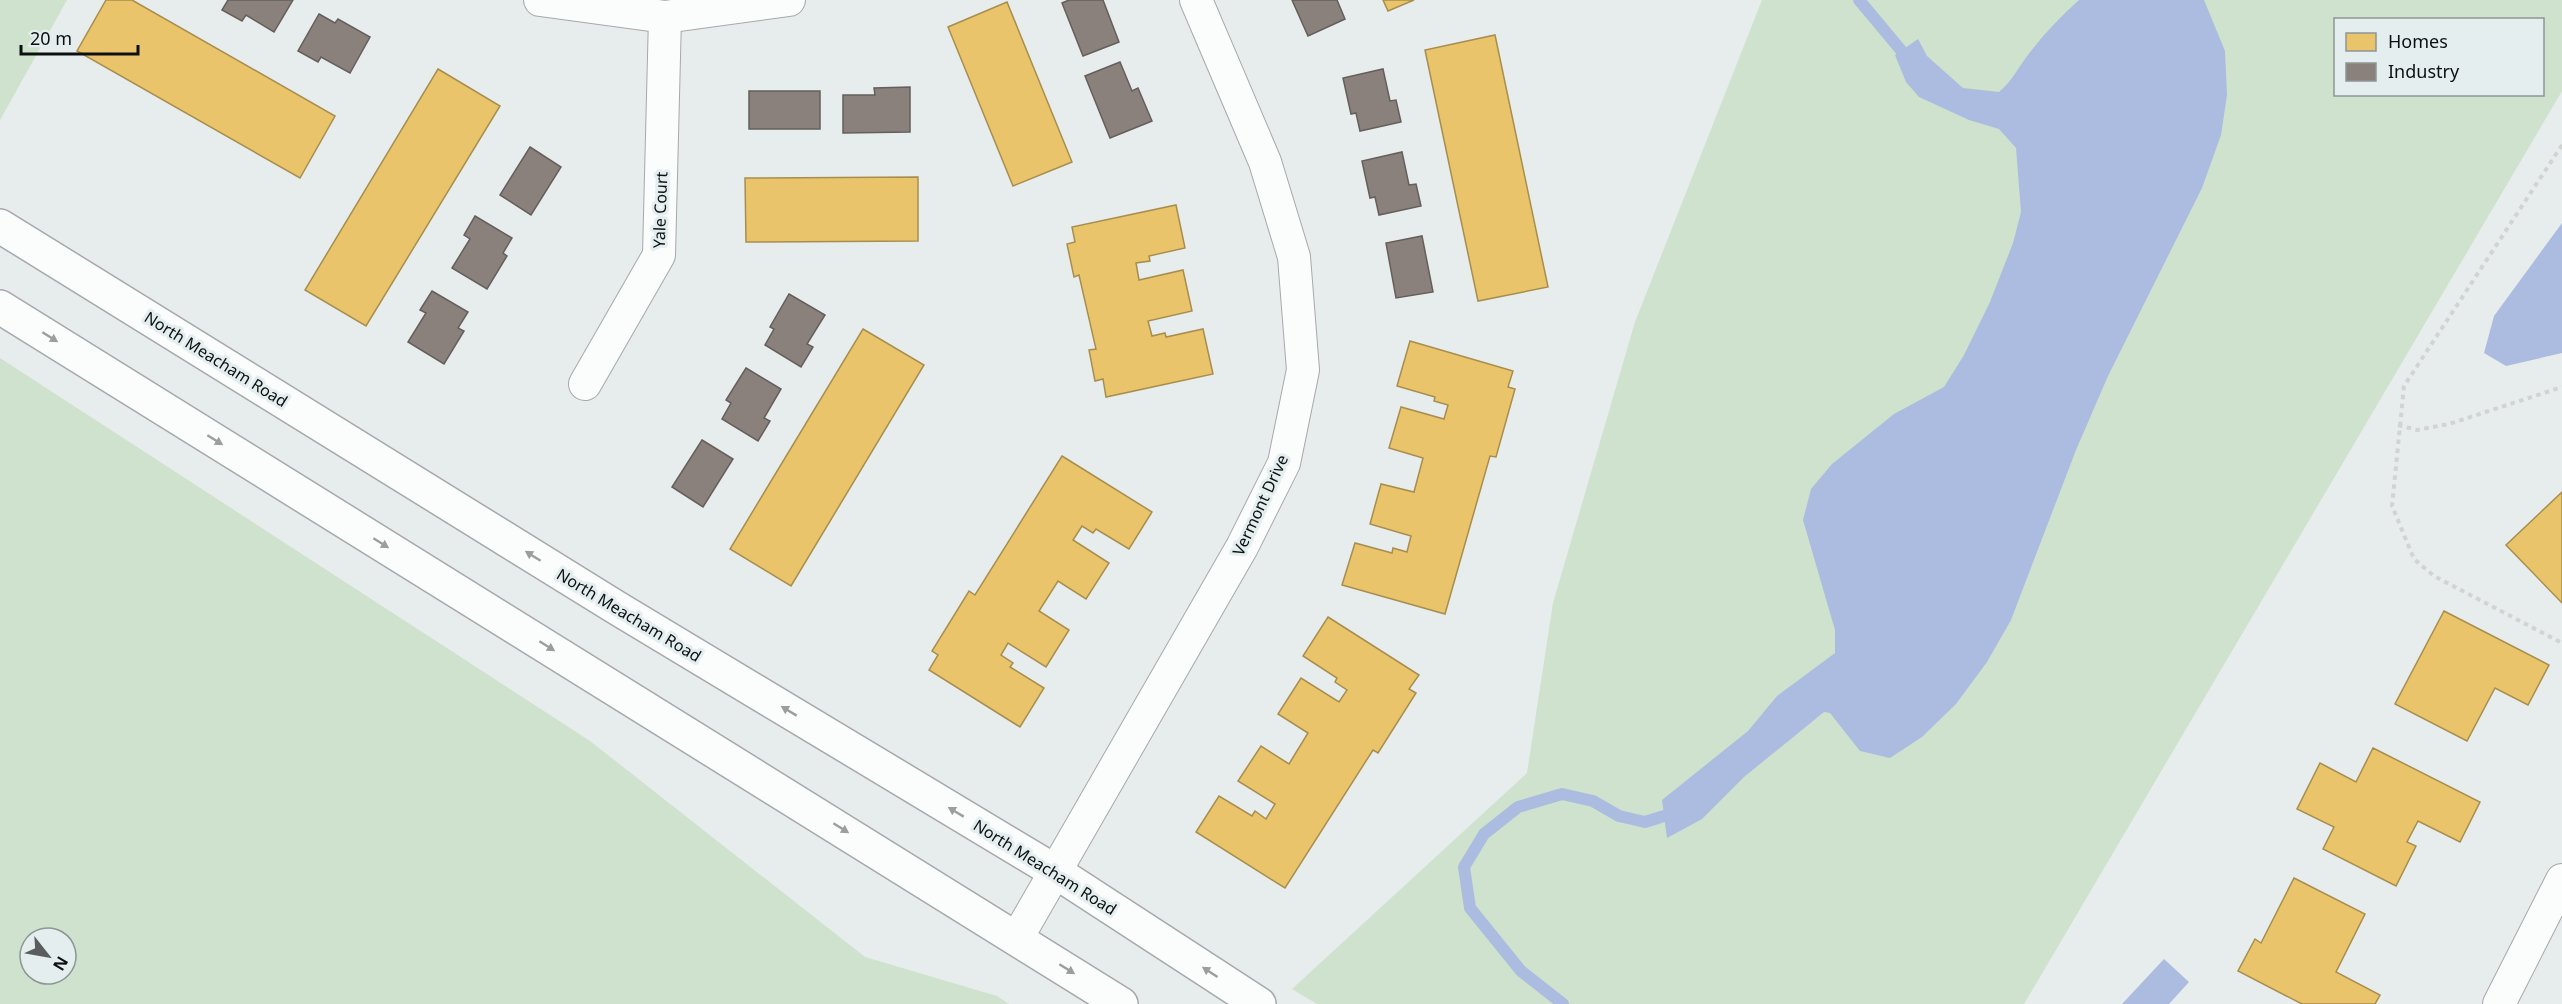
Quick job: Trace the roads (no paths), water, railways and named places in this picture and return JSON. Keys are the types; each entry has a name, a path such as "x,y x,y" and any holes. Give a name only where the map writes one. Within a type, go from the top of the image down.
{"main road":[{"name":"North Meacham Road","path":"0,226 607,602 1056,872 1259,1004"},
{"path":"0,307 1121,1004"}],"street":[{"path":"540,0 665,17 789,0"},
{"name":"Vermont Drive","path":"1017,938 1247,537 1284,463 1303,370 1294,257 1265,162 1196,0"},
{"name":"Yale Court","path":"585,384 659,255 665,17"},
{"path":"2499,1004 2562,880"}],"water":[{"path":"2079,0 2204,0 2225,51 2227,95 2221,135 2202,188 2108,376 2076,450 2011,620 1987,662 1956,704 1922,737 1890,758 1860,751 1830,713 1824,712 1744,777 1702,819 1667,838 1662,800 1748,731 1777,696 1835,653 1835,630 1803,520 1811,489 1832,464 1894,414 1944,387 1964,355 1990,302 2013,243 2021,212 2016,148 1999,129 1969,120 1919,97 1906,82 1895,55 1918,39 1927,56 1963,88 1999,92 2046,33"},
{"path":"2562,223 2562,353 2506,366 2484,353 2494,316"},
{"path":"2164,959 2189,982 2169,1004 2122,1004"}],"waterway":[{"path":"1859,0 1910,61"},
{"path":"1563,1004 1521,971 1470,908 1464,867 1484,834 1518,807 1562,794 1593,801 1619,816 1645,822 1664,816"}]}
